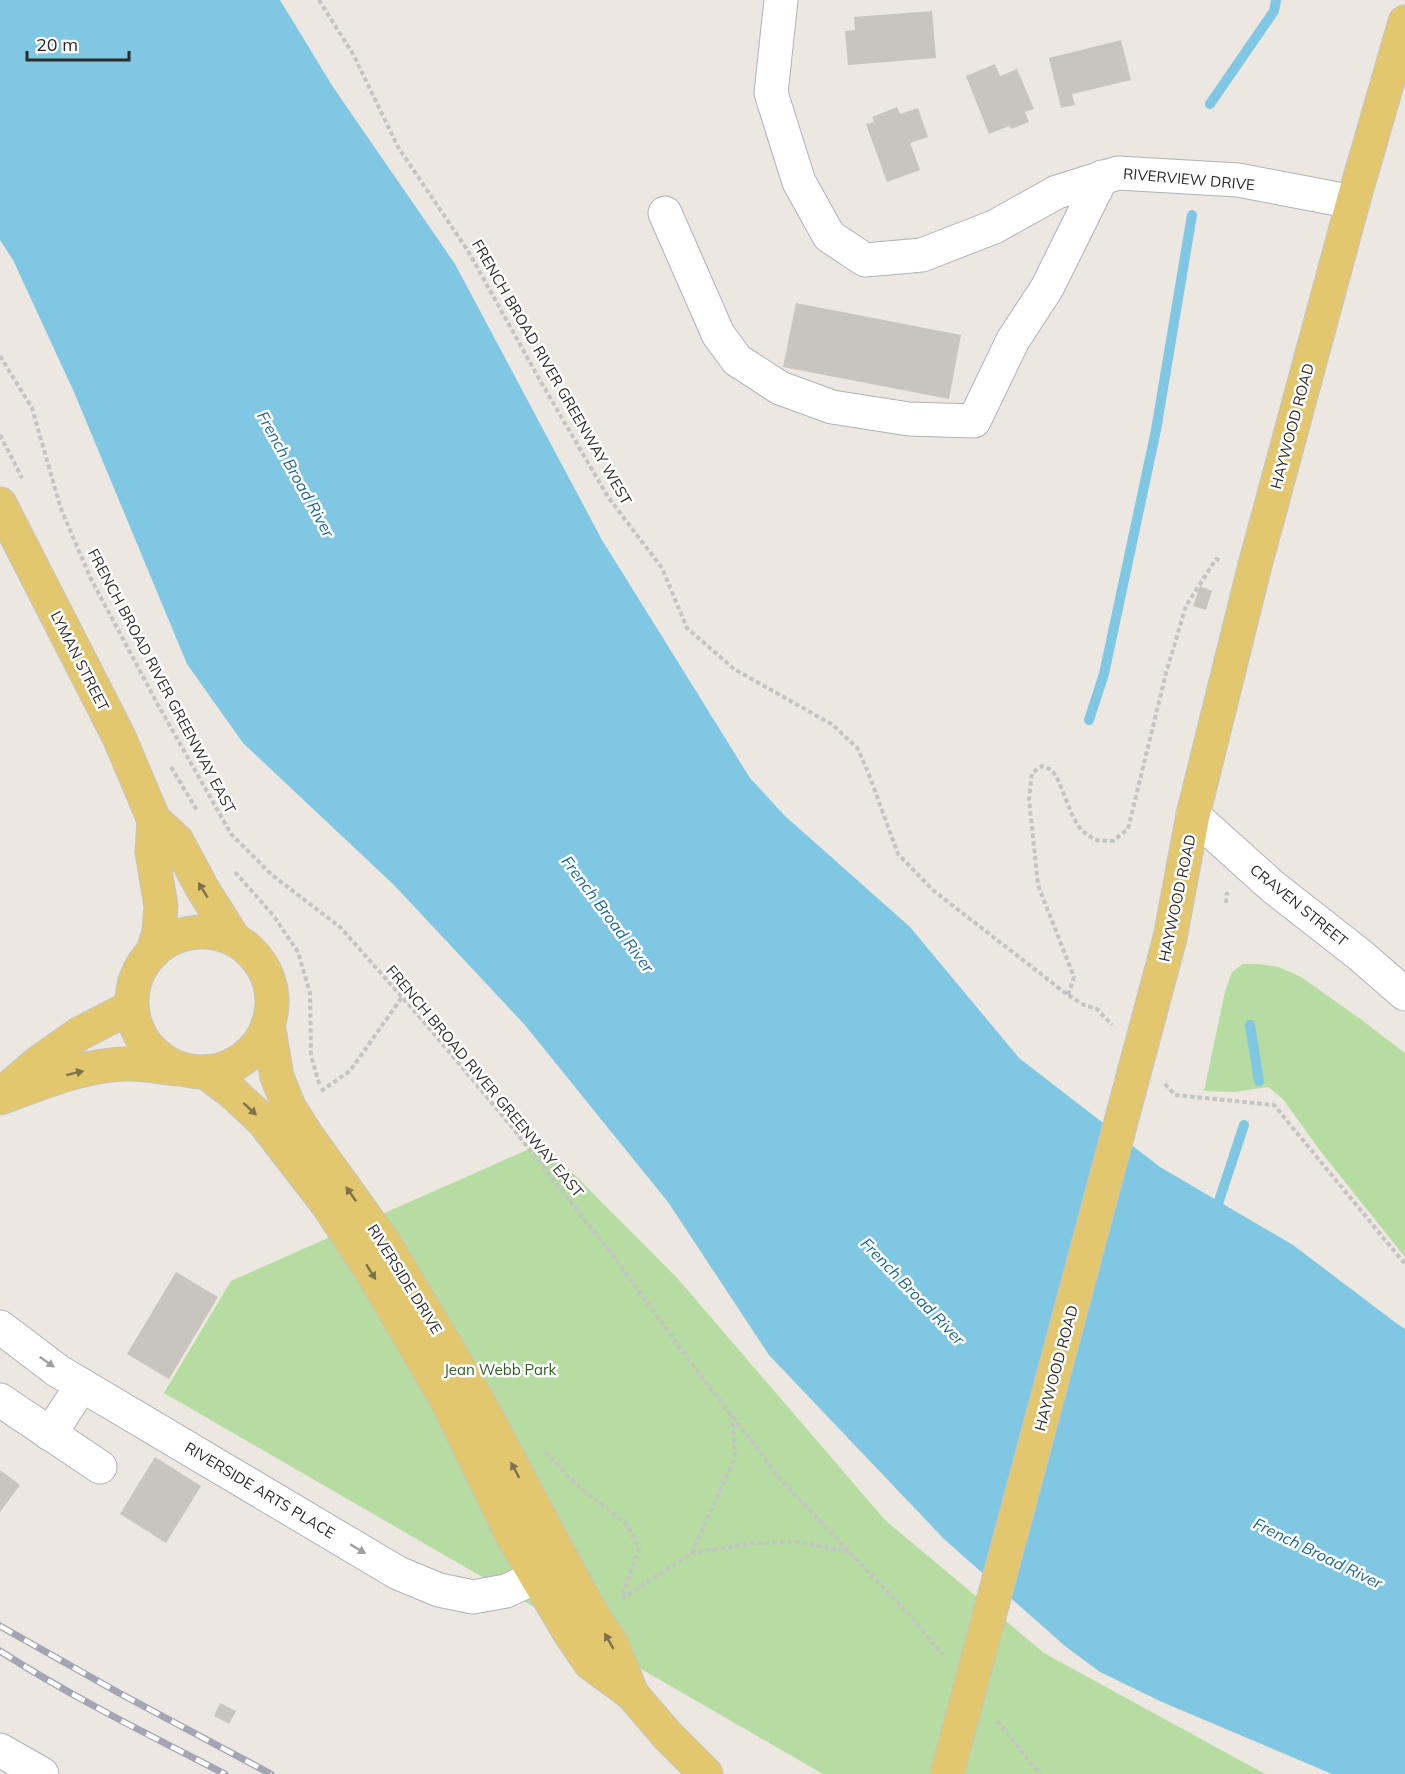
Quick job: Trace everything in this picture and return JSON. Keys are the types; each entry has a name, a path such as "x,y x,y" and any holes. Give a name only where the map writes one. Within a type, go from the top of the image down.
{"main road":[{"name":"HAYWOOD ROAD","path":"947,1774 1170,938 1193,815 1254,568 1353,202 1405,22"},
{"name":"LYMAN STREET","path":"0,504 119,737 154,820 177,842 234,939"},
{"name":"LYMAN STREET","path":"153,951 159,932 161,906 152,852 154,820"},
{"path":"0,1097 94,1068 128,1064 194,1071 226,1067 245,1056 259,1042 268,1024 272,1005 270,985 263,966 250,951 234,939 215,933 196,932 174,936 153,951 141,965 131,1007 136,1028 147,1047 164,1061 194,1071"},
{"path":"0,1097 39,1062 79,1035 131,1007"},
{"name":"RIVERSIDE DRIVE","path":"268,1024 278,1077 290,1107 308,1137 385,1244 449,1351 590,1610 612,1644 632,1695"},
{"name":"RIVERSIDE DRIVE","path":"194,1071 231,1091 262,1121 328,1205 373,1274 446,1400 513,1536 571,1635 590,1663 632,1695 667,1735 706,1774"}],"street":[{"name":"RIVERVIEW DRIVE","path":"781,0 771,93 799,182 829,236 865,260 922,255 994,227 1058,192 1118,173 1238,180 1353,202"},
{"path":"665,213 718,334 737,360 780,388 832,407 909,419 974,421 1013,340 1047,288 1102,177"},
{"name":"CRAVEN STREET","path":"1193,815 1272,886 1360,955 1405,994"},
{"name":"RIVERSIDE ARTS PLACE","path":"0,1327 58,1371 398,1573 439,1590 473,1597 506,1591 536,1577"},
{"path":"50,1434 82,1385"},
{"path":"0,1400 100,1467"},
{"path":"0,1750 42,1774"}],"path":[{"name":"FRENCH BROAD RIVER GREENWAY WEST","path":"319,0 353,54 398,147 468,251 608,497 662,568 687,628 734,669 832,725 858,749 898,854 934,891 1068,995 1084,1005 1097,1009 1113,1026"},
{"name":"FRENCH BROAD RIVER GREENWAY EAST","path":"0,356 32,408 61,509 91,579 157,703 231,834 272,875 340,927 424,1022 507,1121 614,1257 782,1481 914,1619 950,1664"},
{"path":"0,435 23,480"},
{"path":"1068,995 1074,977 1038,885 1029,799 1032,773 1042,766 1052,770 1073,817 1082,830 1095,840 1113,840 1128,829 1166,673 1186,606 1216,559 1254,568"},
{"name":"FRENCH BROAD RIVER GREENWAY EAST","path":"167,760 203,820"},
{"path":"233,870 273,915 298,952 310,993 311,1056 321,1091 327,1100"},
{"path":"1226,903 1228,888"},
{"path":"321,1091 350,1071 402,997"},
{"path":"1159,1078 1175,1095 1274,1105 1405,1264"},
{"path":"692,1553 735,1457 732,1415"},
{"path":"540,1444 570,1479 626,1524 639,1548 620,1601 692,1553 753,1543 800,1542 850,1553"},
{"path":"993,1717 1040,1774"}],"green space":[{"path":"1243,964 1279,967 1301,977 1405,1053 1405,1257 1321,1152 1283,1099 1268,1087 1234,1092 1204,1091 1225,992 1232,972"},
{"name":"Jean Webb Park","path":"543,1143 678,1279 885,1520 1044,1653 1265,1774 823,1774 164,1393 231,1281"}],"water":[{"name":"French Broad River","path":"0,0 280,0 333,87 455,264 602,540 750,778 785,816 910,927 1019,1058 1160,1167 1293,1245 1405,1329 1405,1774 1332,1774 1162,1702 1100,1672 1065,1646 944,1539 769,1355 668,1202 524,1024 394,885 243,743 187,664 74,392 13,260 0,240"}],"building":[{"path":"932,11 936,58 848,65 845,31 855,30 854,17"},
{"path":"1121,40 1131,80 1072,94 1075,105 1061,108 1049,58"},
{"path":"995,64 1000,76 1017,69 1034,109 1025,112 1029,122 1011,129 1009,126 989,134 966,76"},
{"path":"897,107 900,114 918,108 928,137 910,143 920,170 887,182 866,124 874,122 872,117"},
{"path":"796,303 961,335 949,399 783,367"},
{"path":"1200,586 1212,591 1206,610 1193,606"},
{"path":"176,1272 218,1297 169,1379 127,1354"},
{"path":"155,1457 201,1486 166,1543 120,1514"},
{"path":"0,1470 20,1485 0,1512"},
{"path":"220,1703 236,1711 229,1724 214,1716"}],"waterway":[{"path":"1210,104 1274,11 1276,0"},
{"path":"1089,720 1104,674 1156,430 1192,215"},
{"path":"1250,1025 1259,1081"},
{"path":"1215,1213 1244,1125"}],"railway":[{"path":"0,1626 271,1774"},
{"path":"0,1651 83,1700 225,1774"}]}
